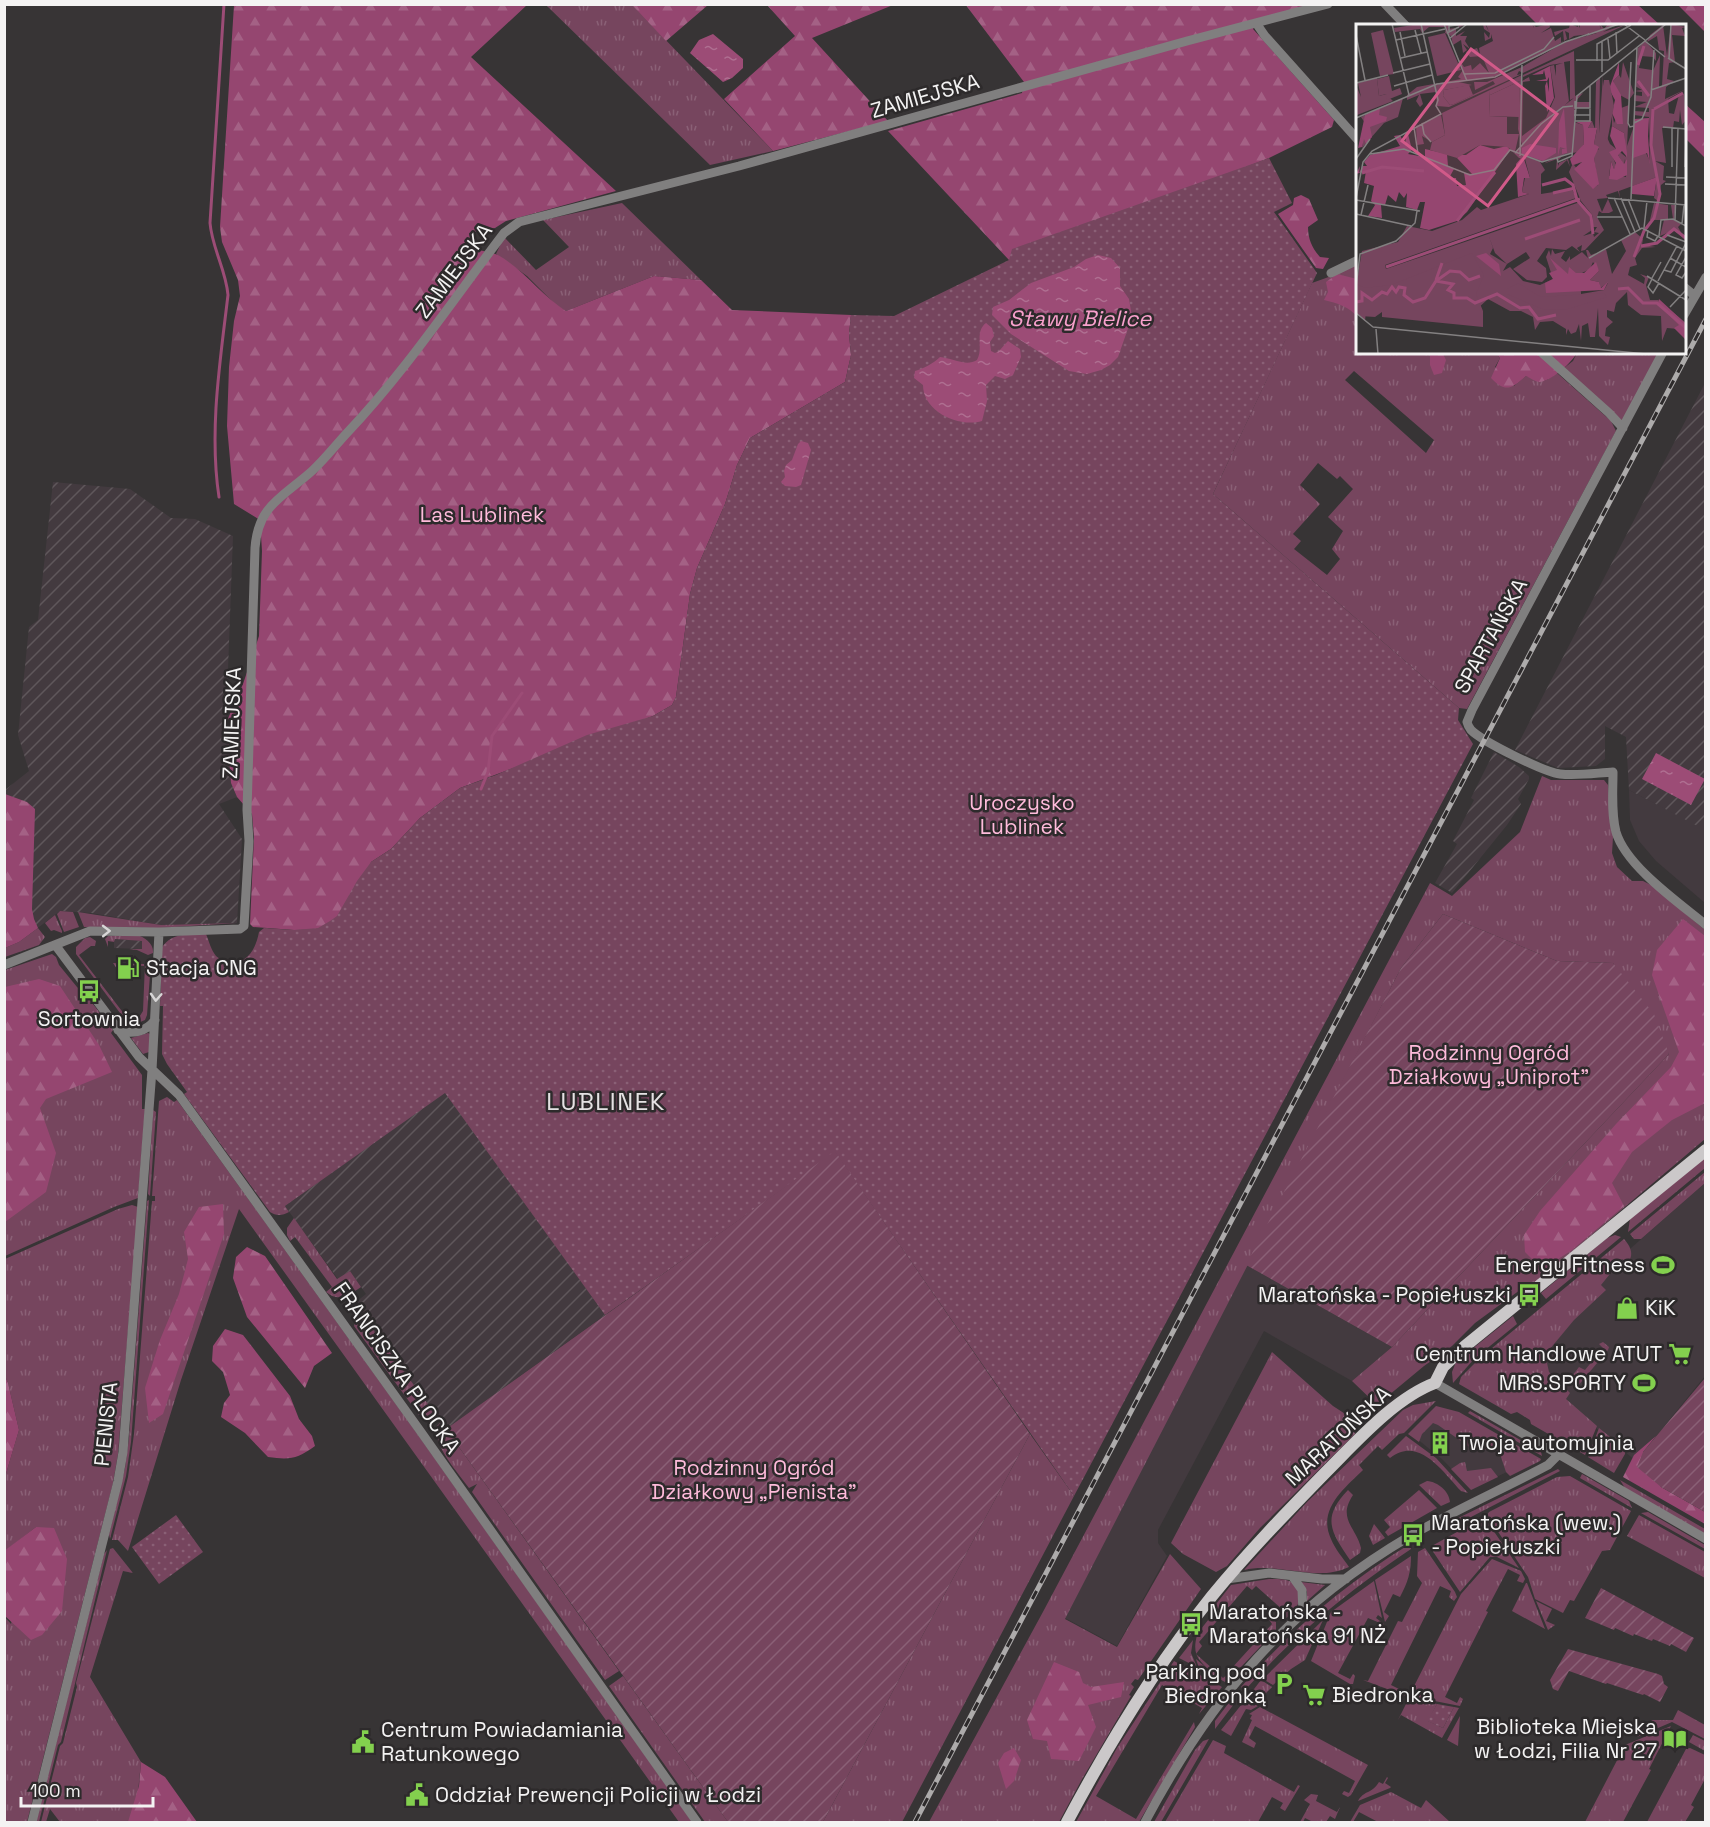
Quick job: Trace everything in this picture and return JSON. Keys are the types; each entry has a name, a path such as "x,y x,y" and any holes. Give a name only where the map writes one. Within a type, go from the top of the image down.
{"main road":[{"name":"MARATOŃSKA","path":"1067,1822 1108,1748 1183,1634 1227,1579 1283,1516 1395,1406 1418,1390 1435,1383 1443,1367 1464,1347 1706,1150"}],"street":[{"name":"ZAMIEJSKA","path":"4,965 90,931 159,932 240,929 245,923 249,841 247,810 255,548 258,525 263,514 275,501 312,471 366,413 428,336 504,232 519,222 739,166 1328,4"},
{"path":"1385,4 1404,24"},
{"path":"1256,23 1356,138"},
{"path":"1331,273 1356,261"},
{"path":"1686,312 1706,277"},
{"path":"1686,289 1695,296"},
{"path":"1543,354 1623,428"},
{"name":"SPARTAŃSKA","path":"1662,354 1472,710 1467,724 1489,742 1554,773 1613,772 1615,824 1625,851 1645,873 1706,925"},
{"name":"PIENISTA","path":"32,1822 121,1467 152,1070 159,932"},
{"name":"FRANCISZKA PLOCKA","path":"56,946 139,1057 167,1081 179,1095 697,1822"},
{"path":"118,1030 141,1031 155,1020"},
{"path":"1435,1383 1706,1539"},
{"path":"1145,1822 1181,1759 1217,1704 1260,1654 1303,1613 1346,1579 1413,1534 1546,1466 1558,1455"},
{"path":"1227,1579 1261,1574 1346,1579"},
{"path":"1292,1576 1302,1590 1303,1613"}],"shaded area":[{"path":"1705,383 1705,830 1629,790 1626,737 1605,726 1605,759 1596,766 1558,768 1515,750"},
{"path":"53,482 130,489 171,518 195,519 233,536 226,723 231,783 237,797 219,804 242,839 237,923 161,925 91,913 60,911 35,930 5,800 5,790 29,771 18,735 29,627 38,620"},
{"path":"1494,752 1519,767 1529,776 1529,779 1518,799 1521,804 1507,825 1452,893 1435,883 1457,844 1453,841 1474,800 1471,798"},
{"path":"1629,790 1705,829 1705,903 1656,861 1639,841 1630,820"},
{"path":"114,939 143,941 142,949 114,948"},
{"path":"445,1092 605,1315 446,1429 358,1309 356,1302 366,1294 350,1271 338,1279 285,1206"},
{"path":"1705,1183 1705,1376 1636,1461 1563,1401 1546,1371 1546,1352 1601,1277"},
{"path":"1246,1265 1392,1347 1352,1381 1264,1331 1158,1530 1158,1543 1167,1556 1117,1646 1065,1618"},
{"path":"1433,1419 1501,1452 1509,1471 1471,1489 1443,1460 1416,1438"}],"green space":[{"path":"965,4 1315,5 1260,19 1253,29 1334,120 1332,127 1269,158 1009,260 888,131 1022,93 1024,82"},
{"name":"Las Lublinek","path":"234,5 527,5 471,57 616,191 506,221 495,228 469,233 474,249 498,255 507,261 566,311 654,276 701,280 732,310 851,315 849,334 851,355 845,382 750,438 737,465 725,504 697,568 690,594 676,697 672,705 653,716 460,788 420,818 391,849 371,862 354,929 294,930 253,927 250,924 254,837 252,814 237,797 231,783 226,723 243,684 259,636 262,551 260,520 234,504 227,426 229,367 234,321 240,296 238,280 222,242 220,227"},
{"path":"546,5 632,5 773,151 710,165"},
{"path":"632,5 708,5 666,41"},
{"path":"767,5 893,5 812,38 888,121 773,151 724,99 795,36"},
{"path":"1518,5 1638,5 1659,24 1537,24"},
{"path":"1678,5 1705,5 1705,32"},
{"path":"1686,105 1705,122 1705,158 1686,139"},
{"name":"Uroczysko Lublinek","path":"1269,158 1292,203 1274,212 1317,273 1213,494 1459,708 1458,720 1473,744 1074,1496 835,1152 605,1315 445,1093 285,1206 289,1212 279,1215 270,1212 184,1094 187,1092 162,1054 163,1006 160,1006 162,947 166,942 181,935 206,934 216,956 233,963 248,956 254,948 259,932 264,928 294,930 318,928 337,916 371,862 391,849 420,818 460,788 496,775 587,735 653,716 672,705 676,697 690,594 697,568 725,504 737,465 750,438 845,382 851,355 849,334 851,315 894,316 1009,260 1012,249"},
{"path":"1301,195 1309,199 1318,220 1308,227 1308,231 1317,254 1320,257 1329,258 1323,269 1316,268 1278,214 1293,205 1294,198"},
{"path":"622,203 701,280 654,276 566,311 556,305 527,276 496,254 504,237 536,270 569,247 543,220"},
{"path":"1356,264 1356,354 1497,354 1500,358 1495,367 1514,386 1526,376 1544,381 1557,373 1611,421 1616,431 1467,709 1459,708 1213,494 1312,283 1337,274","holes":["1354,371 1434,440 1426,453 1345,380","1318,463 1337,479 1340,476 1353,489 1328,517 1343,531 1332,549 1340,559 1327,575 1294,549 1301,541 1293,534 1320,504 1300,485"]},
{"path":"1337,274 1356,279 1356,316 1347,308 1324,300 1328,292 1326,282"},
{"path":"1430,354 1443,354 1446,360 1442,373 1434,375 1430,365"},
{"path":"1497,354 1576,354 1566,366 1549,379 1539,382 1526,376 1508,388 1500,386 1491,378 1500,358"},
{"path":"1576,354 1658,354 1623,422 1564,368 1573,361"},
{"path":"1542,776 1551,780 1604,780 1608,785 1613,837 1612,853 1617,867 1632,881 1643,881 1651,885 1705,930 1705,1139 1534,1284 1520,1290 1475,1323 1452,1346 1377,1405 1352,1381 1392,1347 1669,1054 1613,963 1557,961 1443,914 1401,968 1065,1619 1117,1647 1170,1554 1201,1589 1138,1680 1135,1679 1131,1684 1134,1687 1129,1695 1131,1696 1059,1822 929,1822 1430,883 1452,896 1520,832"},
{"path":"5,794 27,802 35,809 32,909 38,928 19,942 5,948"},
{"path":"60,911 73,912 79,927 64,932 57,914"},
{"path":"78,912 161,925 237,923 159,928 84,927"},
{"name":"Rodzinny Ogród Działkowy „Uniprot”","path":"1443,914 1557,961 1613,963 1654,1014 1669,1054 1392,1347 1246,1265 1401,968"},
{"path":"55,915 62,933 51,931 45,923"},
{"path":"1683,919 1705,936 1705,1103 1672,1120 1632,1152 1612,1183 1624,1206 1572,1250 1552,1263 1533,1260 1525,1252 1524,1235 1540,1211 1616,1124 1671,1067 1679,1052 1652,975 1657,950"},
{"path":"38,928 45,937 39,945 5,957 5,948 19,942"},
{"path":"137,935 148,941 153,953 148,955 129,949 142,949 142,941 115,939 114,942 108,941 108,947 105,939 108,936"},
{"path":"90,937 96,941 95,946 91,946 79,955 131,1023 138,1019 143,1011 145,964 153,975 150,975 145,1020 133,1025 126,1021 76,954 76,947 85,938"},
{"path":"52,954 113,1030 111,1033 142,1075 142,1109 145,1109 138,1198 5,1256 5,970"},
{"path":"113,963 144,964 144,966 126,965 125,981"},
{"path":"39,979 60,986 99,1045 112,1072 46,1099 40,1108 56,1153 46,1192 5,1222 5,987"},
{"path":"150,1034 149,1052 143,1054 131,1038"},
{"path":"167,1097 174,1102 177,1100 692,1822 679,1822 239,1209 181,1380 128,1551 118,1540 112,1540 128,1477 134,1434 152,1201 155,1201 155,1196 152,1196 159,1101"},
{"path":"153,1110 156,1112 150,1196 148,1194"},
{"name":"Rodzinny Ogród Działkowy „Pienista”","path":"835,1151 1030,1434 823,1822 728,1822 446,1429"},
{"path":"1705,1158 1705,1168 1628,1232 1630,1219"},
{"path":"1705,1172 1705,1183 1641,1239 1634,1239 1630,1234"},
{"path":"149,1200 131,1442 126,1476 110,1539 109,1534 125,1468 129,1438 147,1201"},
{"path":"223,1204 224,1234 163,1414 149,1423 145,1388 160,1340 179,1294 188,1259 184,1232 199,1207"},
{"path":"132,1205 138,1207 118,1454 113,1483 27,1822 5,1822 4,1616 11,1624 36,1527 5,1551 5,1477 19,1430 5,1376 5,1259"},
{"path":"294,1218 337,1279 350,1271 361,1287 340,1297 326,1292 332,1287 295,1237 290,1241 287,1235 287,1228"},
{"path":"1615,1235 1621,1237 1546,1299 1541,1293 1607,1238"},
{"path":"1624,1239 1631,1251 1628,1263 1622,1259 1601,1285 1606,1290 1574,1320 1549,1350 1547,1363 1549,1372 1570,1393 1566,1399 1597,1426 1585,1455 1531,1424 1530,1420 1517,1412 1511,1414 1459,1384 1461,1377 1480,1358"},
{"path":"247,1247 265,1256 332,1353 314,1366 305,1388 247,1317 233,1278 236,1257"},
{"path":"363,1316 436,1415 430,1418 419,1415 354,1326 355,1322"},
{"path":"1513,1316 1517,1324 1474,1359 1453,1383 1452,1372 1456,1362"},
{"path":"225,1329 243,1335 290,1396 299,1419 312,1436 315,1446 293,1458 268,1457 245,1433 221,1417 224,1403 230,1395 223,1372 212,1361 213,1346"},
{"path":"1603,1342 1609,1347 1608,1350 1577,1387 1569,1380 1579,1367 1585,1370 1603,1348 1599,1344"},
{"path":"1272,1352 1333,1406 1356,1421 1355,1434 1260,1528 1227,1566 1216,1572 1183,1554 1171,1543"},
{"path":"5,1376 19,1430 5,1477"},
{"path":"1705,1378 1705,1512 1661,1487 1637,1467 1643,1452"},
{"path":"1436,1401 1404,1433 1399,1434 1382,1450 1378,1446 1359,1465 1363,1470 1341,1492 1330,1509 1328,1528 1331,1539 1349,1567 1324,1573 1271,1568 1244,1570 1308,1501 1403,1410 1413,1405"},
{"path":"1436,1406 1459,1412 1541,1459 1540,1461 1510,1476 1506,1472 1500,1454 1496,1451 1471,1448 1433,1423 1422,1434 1419,1442 1408,1434"},
{"path":"1470,1411 1541,1452 1542,1456 1468,1413"},
{"path":"441,1422 619,1671 605,1680 472,1492 477,1484 469,1488 448,1459 437,1435 438,1428 436,1427"},
{"path":"1599,1428 1614,1440 1618,1435 1626,1444 1625,1454 1614,1473 1588,1457"},
{"path":"1030,1434 1074,1496 902,1822 823,1822"},
{"path":"1406,1436 1436,1458 1468,1493 1461,1491 1438,1466 1420,1453 1401,1452 1390,1458 1387,1455"},
{"path":"1656,1436 1643,1452 1661,1487 1705,1512 1705,1524 1623,1477 1634,1455"},
{"path":"1465,1462 1467,1471 1491,1468 1498,1477 1471,1490 1451,1469"},
{"path":"1558,1469 1560,1471 1442,1532 1440,1527"},
{"path":"1582,1474 1629,1501 1632,1508 1580,1478"},
{"path":"1570,1476 1631,1511 1610,1550 1602,1551 1574,1601 1570,1600 1563,1613 1535,1599 1528,1577 1487,1515 1557,1477"},
{"path":"1620,1480 1705,1529 1705,1534 1625,1488"},
{"path":"1427,1481 1442,1488 1448,1494 1450,1502 1441,1506 1419,1485"},
{"path":"1348,1490 1353,1495 1347,1510 1347,1517 1361,1548 1360,1553 1350,1560 1338,1541 1332,1525 1334,1509"},
{"path":"1419,1490 1437,1508 1388,1536 1385,1532 1390,1527 1384,1520"},
{"path":"1648,1512 1705,1545 1705,1549 1641,1513"},
{"path":"176,1515 203,1552 159,1584 132,1547"},
{"path":"1639,1515 1705,1552 1705,1578 1627,1536"},
{"path":"1484,1517 1519,1568 1497,1557 1490,1557 1460,1592 1430,1547"},
{"path":"1374,1524 1385,1538 1373,1545 1369,1536"},
{"path":"36,1527 54,1528 67,1559 62,1611 42,1635 31,1640 5,1616 4,1551"},
{"path":"1410,1544 1411,1549 1344,1597 1284,1650 1245,1690 1241,1687 1299,1627 1320,1609 1363,1575"},
{"path":"113,1548 133,1573 123,1571 90,1677 141,1762 135,1822 60,1822 50,1809 46,1822 41,1822 60,1746 63,1743 110,1549"},
{"path":"1425,1548 1457,1597 1454,1601 1449,1597 1451,1591 1440,1586 1391,1685 1407,1693 1406,1696 1363,1680 1368,1681 1398,1621 1402,1622 1422,1583 1417,1576 1418,1552"},
{"path":"107,1550 61,1742 58,1745 39,1822 36,1822 104,1554"},
{"path":"1411,1556 1410,1572 1405,1587 1400,1597 1393,1594 1384,1612 1389,1616 1385,1622 1375,1580"},
{"path":"1492,1559 1521,1571 1525,1579 1523,1583 1517,1581 1520,1575 1508,1569 1486,1611 1488,1612 1445,1697 1457,1703 1460,1697 1463,1699 1460,1706 1409,1696 1461,1594"},
{"path":"1278,1579 1291,1582 1297,1588 1298,1603 1294,1612 1286,1618 1279,1615 1283,1610 1256,1586 1252,1590 1247,1586 1199,1642 1202,1646 1196,1654 1197,1635 1199,1636 1203,1631 1201,1629 1216,1610 1213,1608 1231,1585"},
{"path":"1374,1581 1382,1618 1378,1615 1376,1618 1384,1624 1379,1631 1376,1630 1380,1623 1368,1618 1338,1673 1350,1679 1353,1674 1355,1676 1353,1684 1350,1684 1311,1661 1331,1612"},
{"path":"1301,1582 1325,1585 1307,1601 1307,1592"},
{"path":"1527,1583 1545,1629 1512,1611"},
{"path":"1601,1588 1694,1638 1686,1652 1671,1644 1670,1646 1634,1634 1633,1636 1585,1618"},
{"path":"1536,1601 1552,1609 1546,1621 1555,1625 1548,1630"},
{"path":"1268,1618 1276,1622 1276,1630 1241,1667 1231,1669 1272,1624"},
{"path":"1323,1620 1305,1660 1273,1685 1263,1679"},
{"path":"1193,1640 1191,1653 1197,1667 1179,1658"},
{"path":"1568,1649 1658,1674 1662,1676 1664,1684 1668,1687 1660,1702 1644,1694 1569,1671 1558,1691 1553,1689 1550,1680"},
{"path":"1197,1655 1223,1678 1228,1674 1229,1677 1225,1682 1199,1668 1196,1659 1211,1672"},
{"path":"1174,1661 1222,1687 1199,1714 1202,1708 1162,1685 1096,1796 1136,1819 1194,1722 1195,1727 1139,1822 1076,1822 1117,1748"},
{"path":"1054,1662 1079,1672 1083,1683 1091,1687 1124,1682 1121,1697 1088,1705 1096,1727 1079,1761 1051,1759 1047,1741 1033,1739 1027,1720"},
{"path":"623,1676 728,1822 705,1822 609,1686"},
{"path":"1261,1680 1272,1687 1261,1698 1251,1693"},
{"path":"1409,1698 1437,1704 1428,1721 1443,1728 1454,1707 1459,1708 1442,1738 1401,1715 1398,1720"},
{"path":"1246,1699 1258,1706 1251,1710 1246,1709 1231,1736 1221,1730"},
{"path":"1231,1700 1234,1704 1215,1729 1215,1721"},
{"path":"1437,1704 1454,1707 1443,1728 1427,1721"},
{"path":"1260,1707 1368,1765 1351,1795 1348,1797 1342,1794 1344,1791 1349,1793 1355,1781 1255,1726 1249,1738 1256,1743 1254,1748 1242,1742 1252,1720 1250,1719 1252,1715 1249,1714"},
{"path":"1678,1710 1705,1725 1705,1739 1672,1722 1637,1737 1652,1720 1673,1720"},
{"path":"1460,1716 1458,1746 1447,1740"},
{"path":"1671,1726 1623,1822 1585,1822 1625,1745"},
{"path":"1693,1735 1705,1741 1705,1751 1689,1742"},
{"path":"1209,1739 1161,1822 1154,1822 1195,1750 1203,1741"},
{"path":"1213,1740 1226,1746 1224,1753 1294,1792 1298,1785 1300,1786 1285,1811 1280,1808 1283,1803 1272,1797 1258,1822 1165,1822"},
{"path":"1014,1748 1021,1760 1014,1781 1006,1789 998,1763 1004,1753"},
{"path":"1690,1748 1705,1755 1705,1779 1691,1805 1694,1807 1685,1822 1647,1822 1686,1749"},
{"path":"141,1762 165,1777 197,1822 128,1822 139,1786"},
{"path":"1387,1777 1385,1783 1390,1788 1358,1801 1379,1782 1383,1784"},
{"path":"1391,1792 1421,1808 1426,1800 1450,1822 1378,1822 1359,1812 1353,1822 1350,1822 1360,1805"},
{"path":"1311,1794 1318,1795 1316,1801 1337,1812 1340,1807 1335,1819 1330,1816 1326,1822 1313,1822 1305,1818 1303,1822 1300,1822 1310,1804 1304,1800"}],"water":[{"path":"713,34 743,59 743,68 732,78 723,82 690,53 699,40"},
{"name":"Stawy Bielice","path":"1098,255 1111,258 1120,268 1120,286 1129,299 1132,317 1118,357 1110,365 1087,374 1069,371 1011,334 992,315 993,307 1009,300 1031,283 1074,267"},
{"name":"Stawy Bielice","path":"986,323 992,328 994,336 990,342 991,351 995,353 999,351 1008,341 1020,349 1021,357 1013,375 1005,379 995,376 986,385 987,401 982,421 973,423 953,420 935,410 929,403 923,385 914,378 915,371 928,366 940,357 968,363 977,360 980,335"},
{"path":"801,441 808,443 811,450 801,485 785,486 781,482 785,477 786,465 792,460"},
{"path":"1656,753 1705,779 1691,805 1642,779"}],"waterway":[{"path":"219,497 215,422 228,295 210,223 224,4"},
{"path":"481,789 488,772 492,736 522,693"}],"railway":[{"path":"915,1822 1706,319"}],"place":[{"name":"Stacja CNG","path":"128,968"},
{"name":"Sortownia","path":"89,991"},
{"name":"Energy Fitness","path":"1663,1265"},
{"name":"Maratońska - Popiełuszki","path":"1529,1295"},
{"name":"KiK","path":"1627,1308"},
{"name":"Centrum Handlowe ATUT","path":"1680,1354"},
{"name":"MRS.SPORTY","path":"1644,1383"},
{"name":"Twoja automyjnia","path":"1440,1443"},
{"name":"Maratońska (wew.) - Popiełuszki","path":"1413,1535"},
{"name":"Maratońska - Maratońska 91 NŻ","path":"1191,1624"},
{"name":"Parking pod Biedronką","path":"1284,1684"},
{"name":"Biedronka","path":"1314,1695"},
{"name":"Biblioteka Miejska w Łodzi, Filia Nr 27","path":"1675,1739"},
{"name":"Centrum Powiadamiania Ratunkowego","path":"363,1742"},
{"name":"Oddział Prewencji Policji w Łodzi","path":"417,1795"}],"district":[{"name":"LUBLINEK","path":"606,1102"}]}
